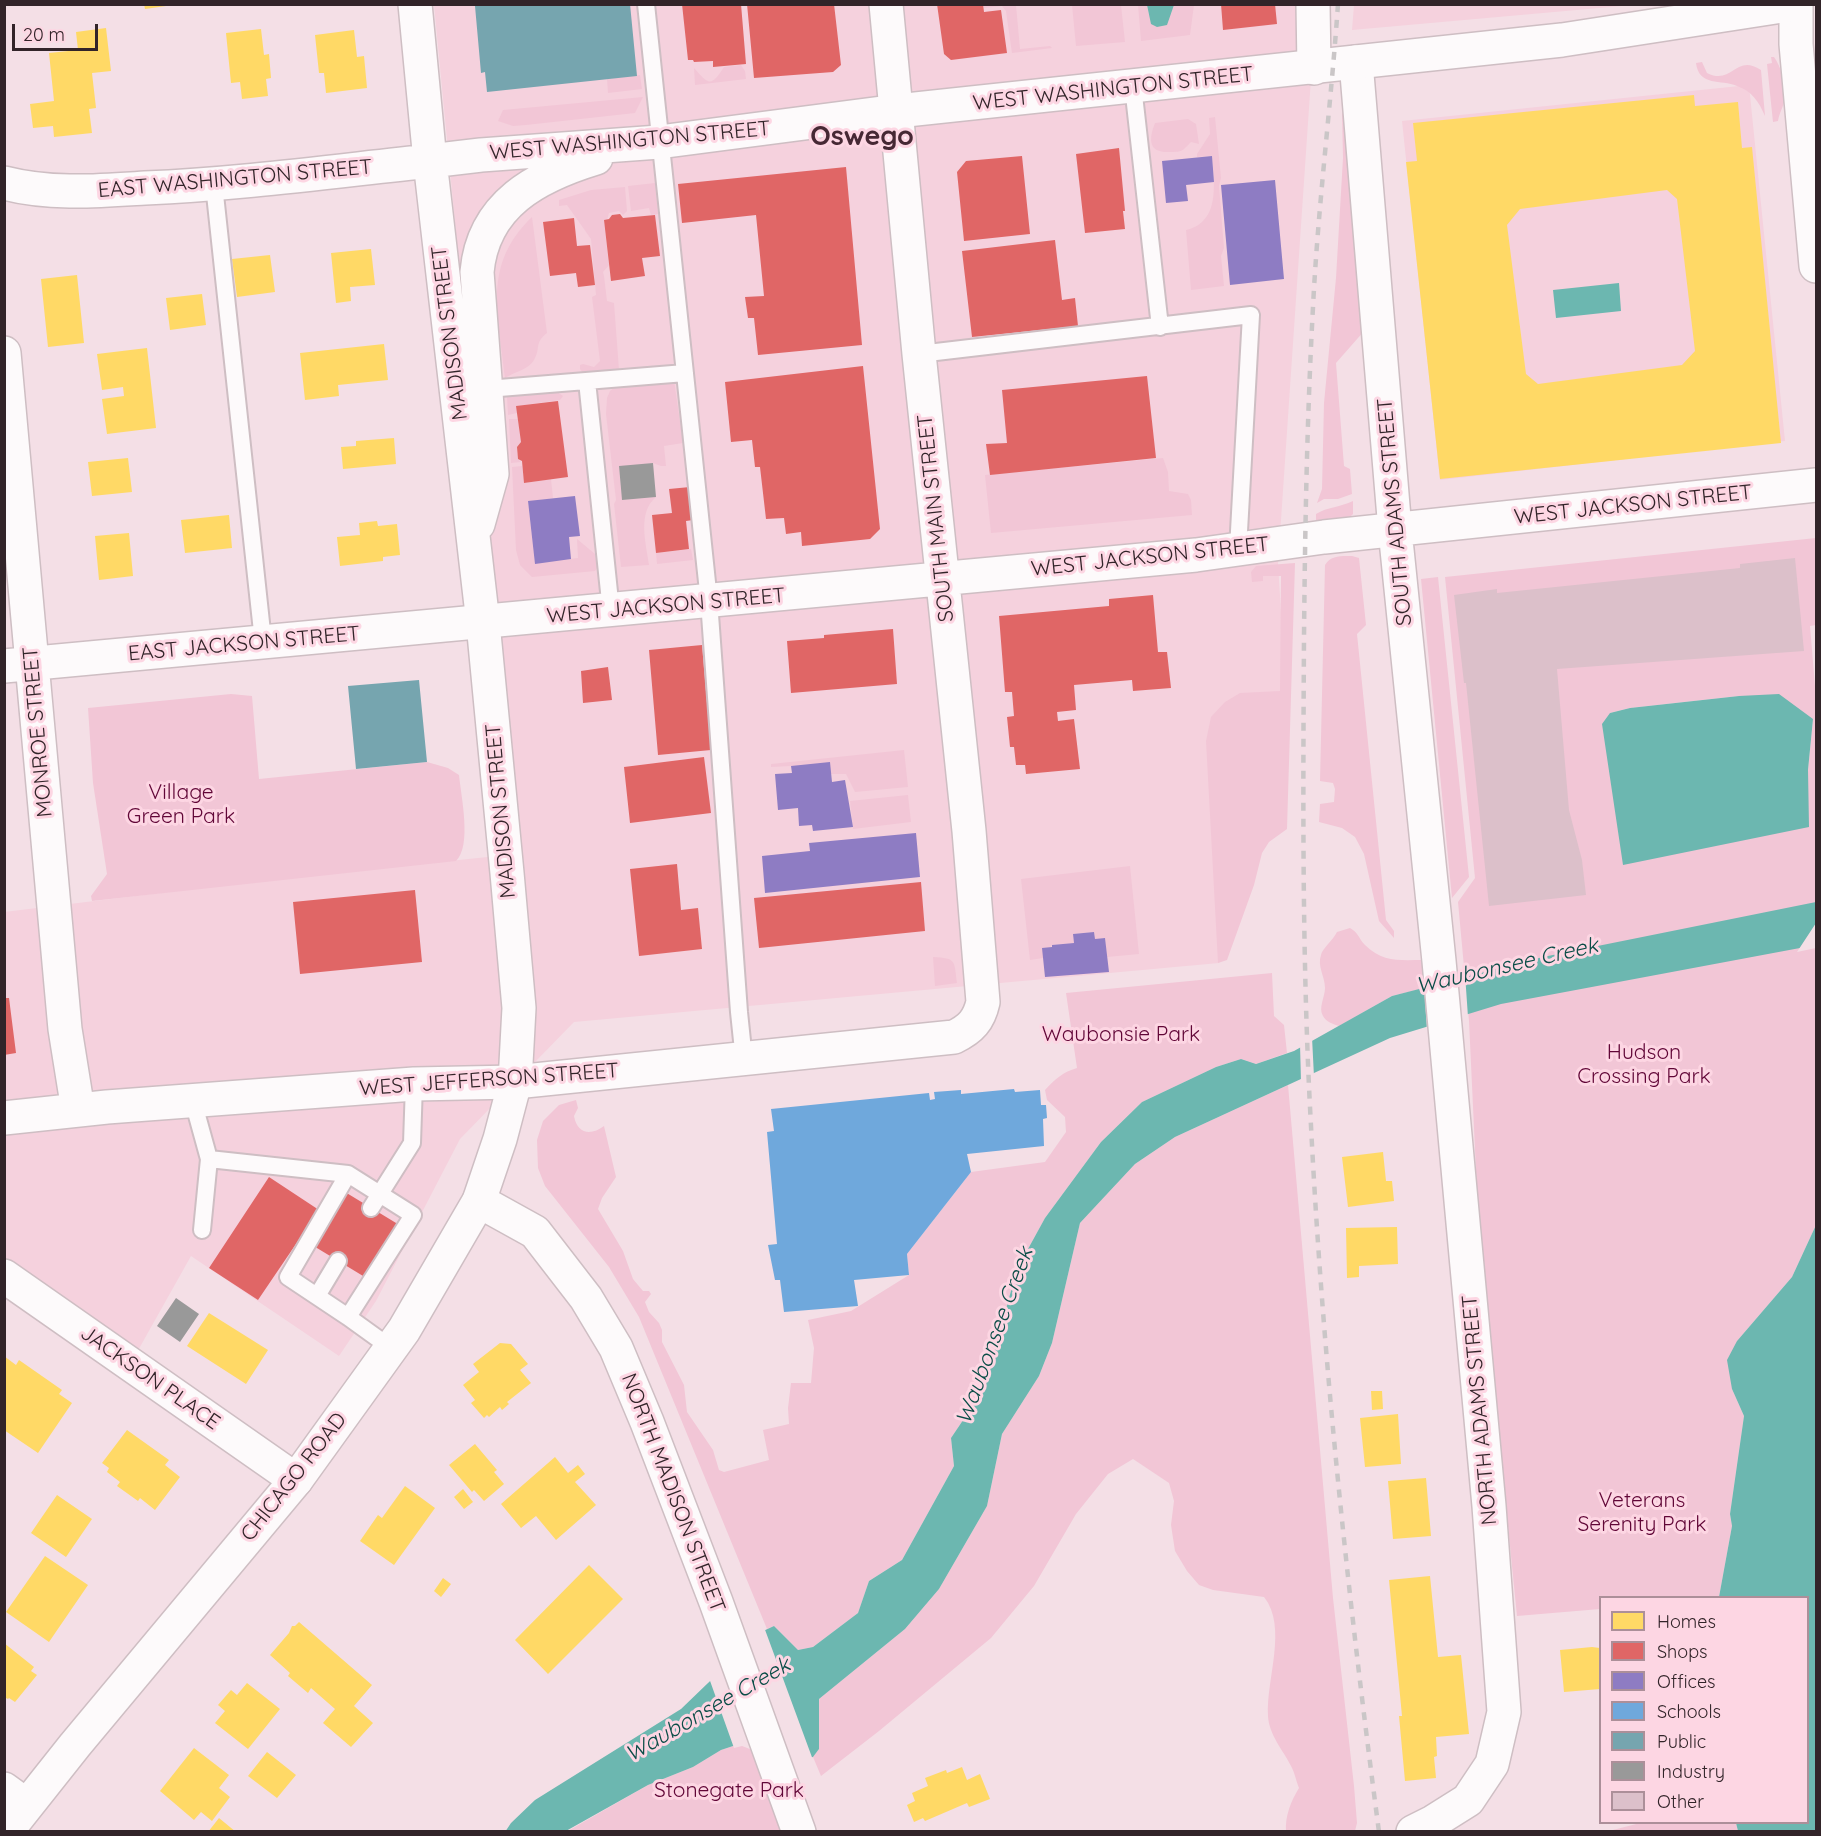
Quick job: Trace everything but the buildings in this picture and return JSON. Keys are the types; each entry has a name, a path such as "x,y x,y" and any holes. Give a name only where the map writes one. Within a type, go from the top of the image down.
{"street":[{"name":"MADISON STREET","path":"415,4 430,161 483,623 519,1008 515,1082"},
{"name":"SOUTH MAIN STREET","path":"886,4 919,354 969,831 983,1002 977,1020 971,1028"},
{"path":"1313,4 1314,68"},
{"name":"WEST WASHINGTON STREET","path":"430,161 481,155 653,143 897,111 1562,40 1796,4"},
{"path":"1796,4 1796,44 1816,266"},
{"name":"SOUTH ADAMS STREET","path":"1356,62 1395,530 1439,961"},
{"name":"MADISON STREET","path":"474,540 492,474 477,272 481,248 498,214 536,181 560,170 653,143"},
{"name":"EAST WASHINGTON STREET","path":"4,183 33,190 72,192 214,185 430,161"},
{"name":"MONROE STREET","path":"4,353 18,665 65,1029 78,1110"},
{"name":"WEST JACKSON STREET","path":"483,623 1185,556 1324,537 1816,485"},
{"name":"EAST JACKSON STREET","path":"18,665 263,641 483,623"},
{"name":"NORTH ADAMS STREET","path":"1427,1828 1468,1800 1492,1764 1504,1712 1489,1506 1439,961"},
{"name":"WEST JEFFERSON STREET","path":"4,1118 78,1110 414,1084 515,1082 935,1040 954,1037 971,1028"},
{"name":"CHICAGO ROAD","path":"6,1832 15,1797 296,1480 404,1330 479,1201 500,1139 515,1082"},
{"name":"NORTH MADISON STREET","path":"479,1201 535,1232 586,1298 616,1348 716,1602 795,1817"},
{"name":"JACKSON PLACE","path":"4,1276 296,1480"}],"lane":[{"path":"646,4 653,143 685,373 709,601 744,1059"},
{"path":"1133,86 1160,327"},
{"path":"214,185 263,641"},
{"path":"919,354 1251,315 1238,549"},
{"path":"487,390 685,373"},
{"path":"587,381 611,611"},
{"path":"376,1201 412,1143 414,1084"},
{"path":"193,1101 209,1159 202,1230"},
{"path":"209,1159 348,1174 376,1201 413,1215 348,1317"},
{"path":"348,1174 288,1277 391,1348"},
{"path":"317,1296 338,1261"}],"shaded area":[{"path":"1354,4 1633,5 1352,30"},
{"path":"434,5 1316,5 1278,564 1286,691 1219,963 574,1022 460,1139 376,1301 339,1356 191,1256 136,1354 5,1266 4,912 259,881 516,854"},
{"path":"1749,85 1785,441 1440,480 1402,121"}],"green space":[{"path":"983,5 1016,5 1020,49 1050,46 1052,48 1012,53 1006,11 1002,6 984,8"},
{"path":"1072,5 1121,5 1125,42 1076,46"},
{"path":"1138,5 1147,5 1149,15 1171,14 1174,5 1194,5 1190,35 1141,41"},
{"path":"1771,57 1774,57 1781,71 1785,93 1778,121 1773,122 1767,64 1772,63"},
{"path":"1702,62 1707,73 1716,76 1723,76 1745,65 1761,70 1765,116 1747,91 1701,76 1696,63"},
{"path":"741,65 746,79 695,85 694,68 703,78 713,81 724,67"},
{"path":"640,75 642,89 608,93 607,79"},
{"path":"643,97 635,113 513,126 498,121 503,110"},
{"path":"1342,112 1349,125 1365,330 1336,363 1344,466 1350,469 1352,494 1338,499 1324,499 1317,503 1322,489 1324,403 1336,278 1343,158"},
{"path":"1215,117 1221,178 1219,186 1224,248 1221,256 1224,286 1191,290 1186,230 1197,226 1205,219 1213,200 1212,156 1197,157 1197,154 1210,134 1209,118"},
{"path":"1188,119 1196,124 1199,144 1191,142 1183,150 1176,152 1163,152 1154,148 1151,135 1155,123"},
{"path":"655,183 658,214 651,215 649,208 631,211 628,186"},
{"path":"625,187 627,211 623,215 619,211 609,213 607,220 604,220 609,265 603,272 607,301 614,303 619,370 583,373 580,365 594,367 600,361 592,297 596,295 591,239 567,205 559,206 559,200 591,190"},
{"path":"532,217 547,333 540,340 536,356 531,363 525,369 505,378 497,313 499,273 505,254 516,235"},
{"path":"674,380 683,443 664,446 666,466 653,463 619,467 622,500 656,497 646,511 644,529 649,565 621,567 606,414 607,398 615,387"},
{"path":"557,392 563,396 560,400 517,406 517,413 508,415 507,396"},
{"path":"509,419 518,419 521,442 517,448 518,459 521,462 511,463"},
{"path":"1163,458 1168,472 1169,491 1188,494 1191,500 1192,515 991,533 985,475"},
{"path":"522,466 525,483 551,479 553,498 528,502 535,563 578,558 577,539 595,554 597,568 595,571 532,577 520,565 516,550 512,467"},
{"path":"1353,501 1353,514 1350,517 1316,522 1316,514"},
{"path":"1816,538 1816,625 1810,626 1816,698 1816,1225 1792,1277 1737,1341 1732,1389 1744,1416 1730,1514 1732,1526 1719,1596 1599,1596 1599,1609 1517,1616 1479,1235 1469,1021 1458,902 1475,878 1445,577","holes":["1739,696 1813,719 1808,770 1610,713 1630,708"]},
{"path":"691,549 693,560 657,564 656,553"},
{"path":"1352,556 1359,558 1366,625 1357,634 1386,920 1394,931 1394,938 1379,921 1364,854 1355,837 1342,828 1319,822 1320,804 1334,802 1335,789 1333,783 1320,781 1325,565 1333,558"},
{"path":"1295,563 1287,829 1269,842 1262,853 1254,885 1227,960 1218,963 1206,741 1211,717 1225,702 1240,693 1280,691 1281,576 1263,576 1263,581 1252,582 1251,572 1256,566"},
{"path":"1438,577 1469,877 1452,898 1421,579"},
{"name":"Village Green Park","path":"231,694 252,696 259,779 427,762 448,768 459,775 465,833 461,854 456,861 92,901 91,896 107,874 93,783 88,708"},
{"path":"904,750 908,787 855,792 846,774 831,774 791,766 771,767 771,764"},
{"path":"908,795 911,822 853,829 850,801"},
{"path":"1130,866 1139,954 1107,957 1105,938 1095,939 1094,932 1073,934 1074,943 1052,945 1043,958 1030,960 1021,879"},
{"path":"1350,928 1365,945 1379,955 1393,959 1424,960 1425,988 1392,996 1339,1026 1324,1018 1322,1013 1321,1006 1325,988 1320,959 1323,950 1337,932"},
{"path":"933,957 946,958 953,962 957,983 935,986"},
{"name":"Waubonsie Park","path":"1272,973 1274,1016 1284,1025 1287,1053 1256,1064 1241,1059 1216,1067 1142,1102 1101,1142 1045,1218 1017,1269 984,1389 951,1438 954,1466 902,1560 869,1581 858,1613 813,1647 798,1650 774,1626 767,1629 639,1317 609,1267 545,1186 538,1168 537,1140 543,1121 559,1105 576,1100 578,1108 574,1116 581,1130 590,1132 604,1126 616,1177 602,1198 598,1209 623,1251 633,1279 643,1291 649,1291 651,1294 645,1302 649,1312 659,1323 662,1330 662,1342 684,1385 687,1412 713,1450 719,1470 724,1472 769,1460 763,1430 789,1424 791,1383 811,1383 814,1348 808,1320 851,1311 909,1275 907,1254 971,1172 1045,1162 1066,1132 1065,1117 1047,1100 1045,1090 1060,1076 1077,1068 1066,993"},
{"path":"1288,1085 1333,1598 1354,1786 1357,1823 1355,1831 1286,1831 1289,1809 1299,1788 1269,1723 1268,1701 1275,1638 1271,1609 1264,1597 1213,1590 1199,1585 1175,1551 1171,1525 1174,1501 1169,1483 1133,1459 1108,1474 1076,1514 1034,1586 991,1638 821,1776 813,1757 819,1749 819,1699 905,1629 939,1589 987,1506 1002,1434 1039,1376 1052,1343 1080,1223 1135,1164 1175,1137"},
{"name":"Stonegate Park","path":"742,1743 756,1748 787,1832 566,1832 648,1785 693,1767 721,1750"},
{"path":"1636,1824 1736,1824 1738,1831 1609,1831"}],"water":[{"path":"1147,5 1174,5 1167,25 1157,27 1151,24"},
{"path":"1619,283 1621,311 1556,318 1553,290"},
{"path":"1779,694 1813,719 1808,770 1809,827 1623,865 1602,724 1610,713 1630,708"},
{"name":"Waubonsee Creek","path":"1816,902 1816,945 1501,1004 1390,1038 1175,1137 1135,1164 1080,1223 1052,1343 1039,1376 1002,1434 987,1506 939,1589 905,1629 819,1699 819,1749 813,1757 781,1765 742,1743 721,1750 693,1767 648,1785 566,1831 505,1832 535,1800 681,1709 761,1632 774,1626 798,1650 813,1647 858,1613 869,1581 902,1560 954,1466 951,1438 984,1389 1017,1269 1045,1218 1101,1142 1142,1102 1216,1067 1241,1059 1256,1064 1294,1051 1392,996 1543,957"},
{"path":"1816,1225 1816,1831 1738,1831 1736,1824 1809,1824 1809,1596 1719,1596 1732,1526 1730,1514 1744,1416 1732,1389 1727,1360 1737,1341 1792,1277"}],"pier":[{"path":"1816,923 1816,948 1797,952"},
{"path":"1465,974 1468,1017 1427,1030 1424,985"},
{"path":"1312,1037 1314,1077 1301,1082 1300,1044"},
{"path":"764,1627 813,1760 781,1768 755,1751 742,1746 734,1748 709,1678"}],"railway":[{"path":"1338,4 1318,231 1309,390 1304,638 1305,943 1308,1065 1322,1303 1347,1568 1379,1832"}],"district":[{"name":"Oswego","path":"862,137"}],"park label":[{"name":"Hudson Crossing Park","path":"1644,1065"},
{"name":"Veterans Serenity Park","path":"1642,1513"}]}
